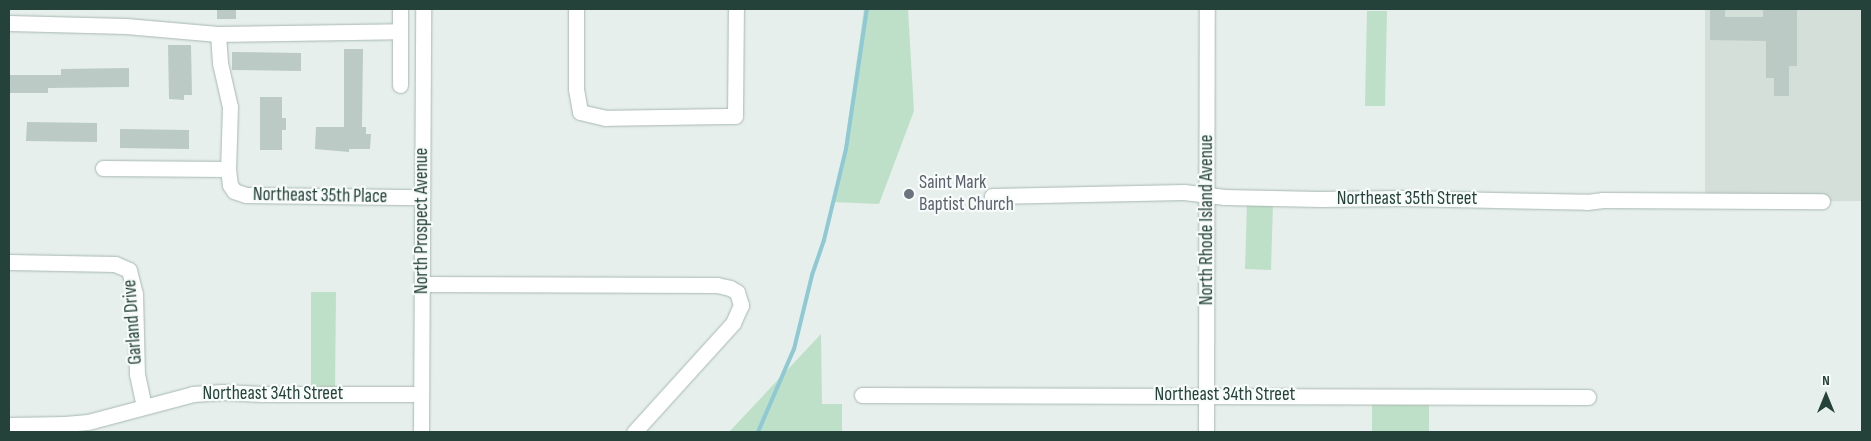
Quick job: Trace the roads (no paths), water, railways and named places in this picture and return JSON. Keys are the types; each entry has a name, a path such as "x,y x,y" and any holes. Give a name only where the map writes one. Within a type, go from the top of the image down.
{"street":[{"path":"400,9 400,84"},
{"name":"North Prospect Avenue","path":"421,432 422,9"},
{"path":"576,9 576,89 580,112 605,118 735,116 736,9"},
{"name":"North Rhode Island Avenue","path":"1206,432 1207,9"},
{"path":"9,23 126,26 218,34 400,31"},
{"path":"103,168 228,173 230,107 220,63 218,34"},
{"name":"Northeast 35th Place","path":"228,173 234,190 246,195 422,197"},
{"name":"Northeast 35th Street","path":"992,196 1184,192 1206,195 1320,199 1403,198 1587,202 1603,200 1822,201"},
{"name":"Garland Drive","path":"9,262 115,264 129,270 135,294 137,374 144,406"},
{"path":"422,284 717,285 730,288 740,298 739,312 733,324 634,432"},
{"name":"Northeast 34th Street","path":"9,425 88,422 193,394 224,392 262,394 421,394"},
{"name":"Northeast 34th Street","path":"862,395 1588,397"}],"waterway":[{"path":"758,432 794,349 812,275 824,240 846,149 867,9"}],"place":[{"name":"Saint Mark Baptist Church","path":"909,194"}]}
